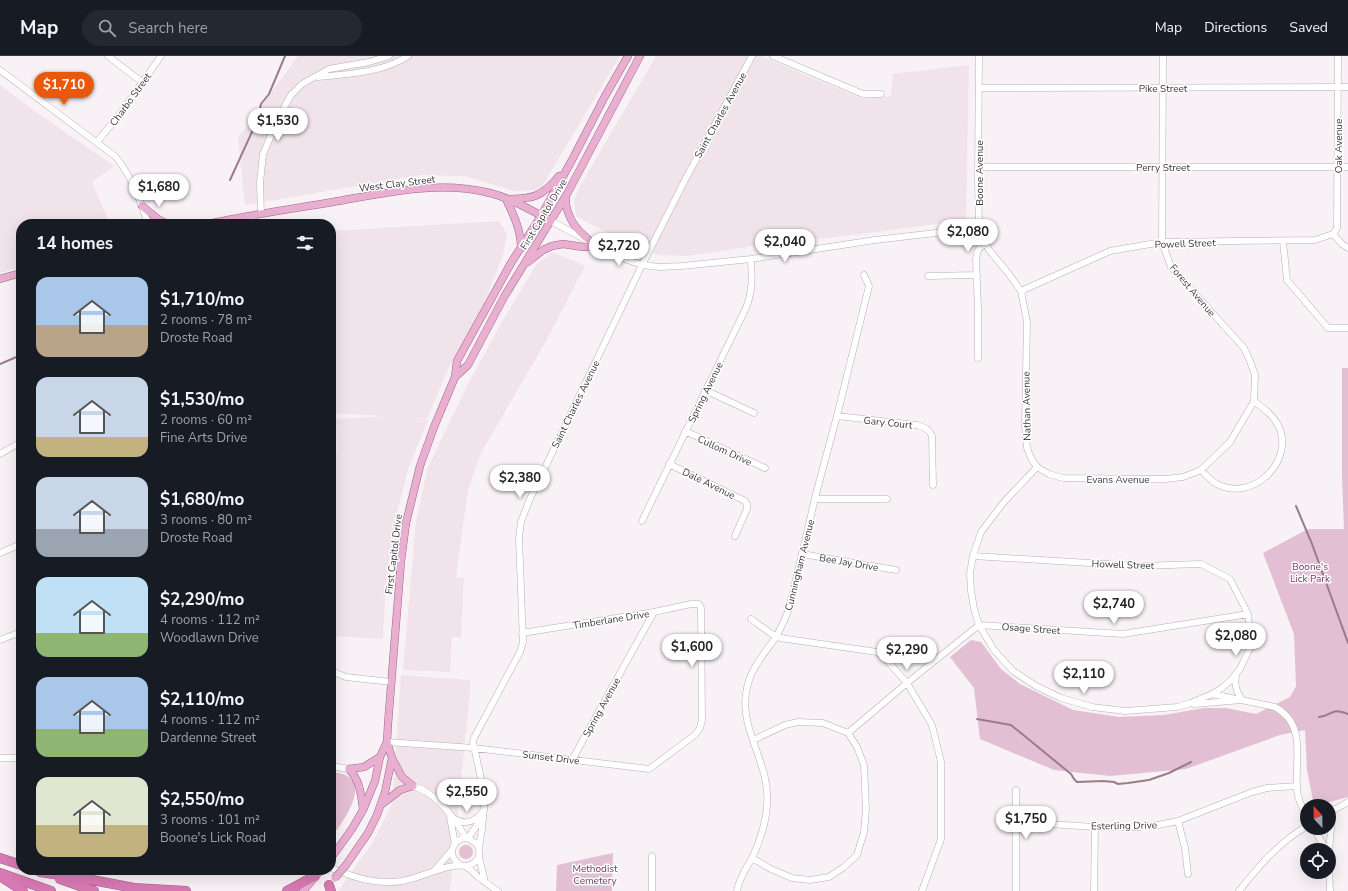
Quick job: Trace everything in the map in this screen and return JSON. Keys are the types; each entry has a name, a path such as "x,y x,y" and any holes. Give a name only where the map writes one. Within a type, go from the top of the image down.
{"highway":[{"path":"0,858 16,863"},
{"path":"0,874 23,891"},
{"path":"0,874 52,891"},
{"path":"48,875 94,891"},
{"path":"62,875 134,888 186,891"},
{"path":"287,891 315,875"}],"main road":[{"name":"First Capitol Drive","path":"336,851 352,829 363,810 375,781 380,757 387,742 401,561 410,506 427,446 455,377 457,361 511,263 541,216 628,56"},
{"name":"First Capitol Drive","path":"455,377 468,365 504,297 567,194 640,56"},
{"path":"520,248 521,238 519,228 506,199 526,199 537,196 550,188 572,160"},
{"name":"West Clay Street","path":"235,219 383,194 444,187 491,193 551,221"},
{"path":"567,194 565,200 569,216 576,229 596,246"},
{"path":"142,206 158,219"},
{"path":"523,266 543,250 552,246 563,244 584,248 596,246"},
{"path":"0,279 16,274"},
{"name":"First Capitol Drive","path":"330,886 368,833 381,804 392,758 387,742"},
{"path":"349,769 364,767 380,757"},
{"path":"392,758 402,778 413,786"},
{"path":"349,769 359,784 363,810"},
{"path":"381,804 400,790 413,786"},
{"path":"303,891 316,875"}],"street":[{"path":"108,56 143,83"},
{"name":"Charbo Street","path":"97,142 120,114 161,56"},
{"path":"261,214 260,183 263,154 279,117 291,95 302,84 329,69 369,62 389,56"},
{"path":"314,77 366,72 384,67 408,56"},
{"name":"Saint Charles Avenue","path":"479,847 485,797 474,748 474,738 520,652 522,633 519,538 520,522 548,460 642,265 686,178 752,56"},
{"path":"773,56 862,94 881,94"},
{"name":"Boone Avenue","path":"979,56 979,228 985,243"},
{"name":"Forest Avenue","path":"1163,56 1162,242 1171,267 1244,348 1255,375 1254,401 1230,442 1201,470"},
{"name":"Oak Avenue","path":"1333,234 1337,228 1338,56"},
{"path":"0,70 116,157 126,170 146,219"},
{"name":"Pike Street","path":"979,88 1348,87"},
{"name":"Perry Street","path":"978,167 1348,167"},
{"name":"West Clay Street","path":"551,221 616,256 642,265 660,267 750,259 875,240 979,228"},
{"path":"1333,234 1348,248"},
{"name":"Powell Street","path":"1021,291 1110,251 1162,242 1315,240 1333,234"},
{"path":"1283,241 1287,280 1328,328 1348,328"},
{"path":"978,358 977,254 985,243"},
{"name":"Nathan Avenue","path":"985,243 1021,291 1027,322 1027,448 1037,467"},
{"name":"Spring Avenue","path":"642,521 750,297 752,284 750,259"},
{"name":"Cunningham Avenue","path":"737,891 742,873 752,858 765,822 768,804 768,788 764,771 748,727 744,709 746,691 756,664 776,636 789,609 869,286 864,275"},
{"path":"928,276 977,275"},
{"path":"705,390 754,413"},
{"path":"1201,470 1217,484 1226,488 1236,489 1258,483 1265,479 1275,466 1281,454 1282,439 1278,425 1269,412 1254,401"},
{"name":"Gary Court","path":"837,416 917,425 927,428 932,436 933,485"},
{"name":"Cullom Drive","path":"685,431 765,468"},
{"path":"0,454 16,445"},
{"name":"Dale Avenue","path":"669,464 745,501 748,504 735,536"},
{"path":"1037,467 1014,490 988,521 973,556 970,573 971,591 979,625 994,650 1013,671 1036,686 1060,698 1092,707 1125,711 1177,707 1187,704 1212,694 1232,680 1238,673"},
{"name":"Evans Avenue","path":"1037,467 1049,474 1063,478 1165,479 1183,477 1201,470"},
{"path":"816,499 888,499"},
{"path":"0,553 16,546"},
{"name":"Bee Jay Drive","path":"802,554 896,570"},
{"name":"Howell Street","path":"973,556 1139,566 1201,564 1230,580 1248,614"},
{"name":"Timberlane Drive","path":"522,633 654,612 691,604 699,604 701,608 702,720 700,728"},
{"name":"Spring Avenue","path":"572,760 654,612"},
{"path":"1242,700 1235,688 1235,683 1238,673 1251,646 1248,614"},
{"name":"Osage Street","path":"979,625 1123,634 1248,614"},
{"path":"751,619 776,636 787,639 877,652 884,657 907,683 932,725 941,762 941,839 922,891"},
{"path":"848,733 979,625"},
{"path":"0,640 16,634"},
{"path":"336,673 354,679 392,682"},
{"path":"1212,694 1283,711 1295,727 1297,739 1297,786 1300,801"},
{"path":"1187,704 1242,700"},
{"path":"752,858 792,878 810,880 829,877 844,867 857,855 864,832 866,809 864,765 857,747 848,733 823,722 798,722 786,725 753,740"},
{"name":"Sunset Drive","path":"387,742 474,748 649,769 695,735 700,728"},
{"path":"0,758 16,758"},
{"path":"336,767 349,769"},
{"path":"413,786 420,788 432,796 450,815 467,838 474,841 479,847 479,857 485,882"},
{"name":"Esterling Drive","path":"1017,822 1095,827 1138,827 1158,825 1178,820 1252,792 1267,788 1297,786"},
{"path":"1016,790 1016,891"},
{"path":"1336,808 1348,802"},
{"path":"450,815 461,822 470,822 483,814"},
{"path":"433,872 460,840 467,838 483,814"},
{"path":"450,815 454,847 453,858 498,891"},
{"path":"1178,820 1185,848 1188,874"},
{"path":"1094,891 1095,827"},
{"path":"1239,891 1277,848 1300,831"},
{"path":"652,856 652,891"},
{"path":"336,870 357,878 379,882 403,881 418,878 433,872 474,863 479,857"},
{"path":"1330,879 1330,891"}],"shaded area":[{"path":"298,56 620,56 540,190 514,191 465,176 421,175 245,205 238,138"},
{"path":"656,56 760,56 863,99 891,96 893,74 969,65 966,220 837,237 765,244 688,256 660,255 638,249 576,216 574,201 579,188"},
{"path":"0,85 33,110 114,166 92,182 108,219 16,219 16,268 0,273"},
{"path":"499,221 507,234 503,255 483,306 448,369 427,419 413,418 428,420 408,469 398,508 386,583 383,639 336,636 336,419 387,416 336,413 336,231"},
{"path":"552,252 585,266 546,341 481,453 468,490 456,577 464,578 461,637 452,637 450,672 403,670 416,521 428,467 469,382 503,320 536,265"},
{"path":"401,675 471,680 450,891 338,891 373,842 392,804"}],"green space":[{"name":"Boone's Lick Park","path":"1342,368 1348,368 1348,797 1336,800 1313,799 1307,770 1305,730 1280,735 1186,769 1110,776 1054,770 980,739 974,688 950,657 971,640 981,642 1001,669 1020,684 1073,710 1119,717 1164,715 1204,708 1226,708 1256,714 1290,697 1296,686 1294,634 1263,553 1308,529 1344,529 1342,478"},
{"path":"336,773 345,775 353,781 355,789 354,799 344,820 336,831"},
{"path":"466,845 471,847 473,852 471,857 466,859 461,857 459,852 461,847"},
{"name":"Methodist Cemetery","path":"613,853 612,891 556,891 557,865"}],"waterway":[{"path":"230,180 257,121 261,104 269,94 285,56"},
{"path":"0,364 16,357"},
{"path":"1296,506 1312,544 1348,643"},
{"path":"1319,717 1335,711 1348,714"},
{"path":"977,719 1011,725 1071,774 1077,782 1103,781 1118,784 1149,780 1169,773 1191,762"}]}
